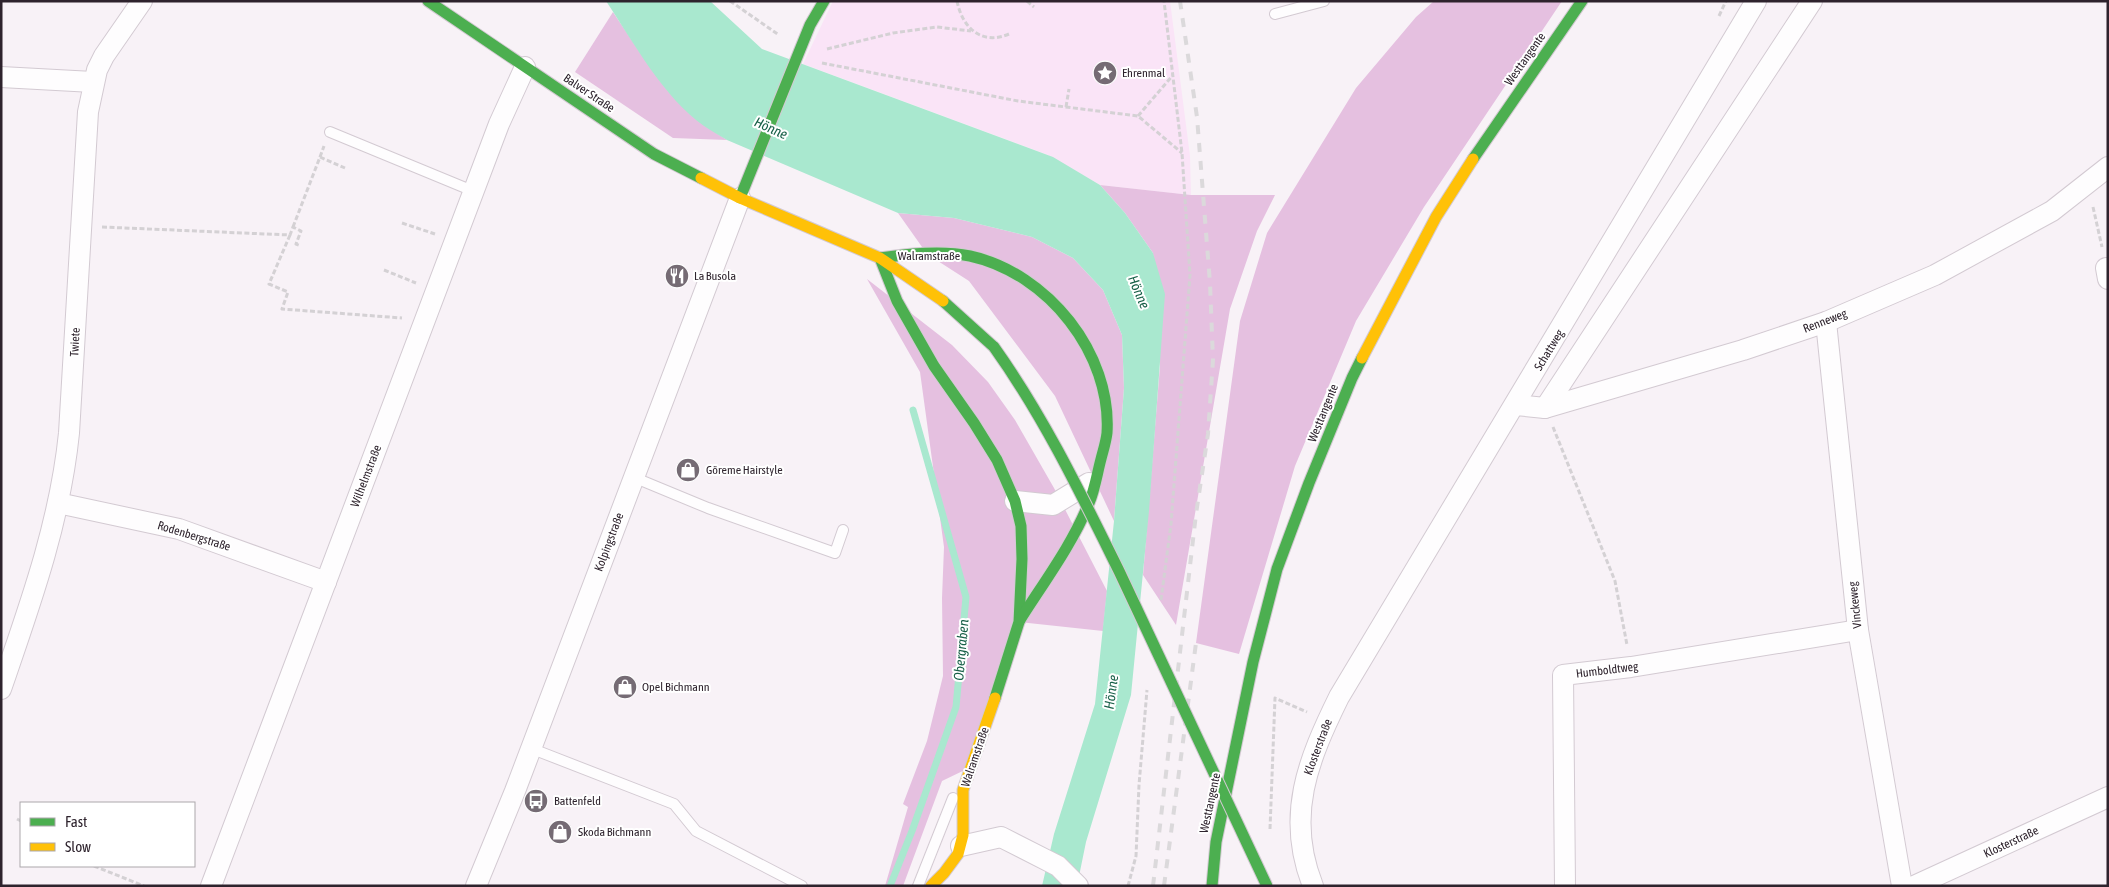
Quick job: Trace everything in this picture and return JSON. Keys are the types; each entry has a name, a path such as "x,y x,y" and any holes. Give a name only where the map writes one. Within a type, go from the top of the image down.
{"street":[{"name":"Twiete","path":"1,689 34,590 66,471 70,433 88,112 93,82 104,56 142,1"},
{"name":"Balver Straße","path":"428,1 654,154 740,198 880,258 912,278 950,306 994,347 1018,378 1059,451 1147,630 1268,886"},
{"path":"740,198 810,25 824,1"},
{"name":"Westtangente","path":"1212,886 1216,842 1253,662 1277,569 1309,483 1352,378 1436,217 1492,130 1582,1"},
{"name":"Schattweg","path":"1339,698 1756,1"},
{"path":"1546,408 1812,1"},
{"name":"Wilhelmstraße","path":"211,886 473,191 499,124 525,67"},
{"path":"1,77 93,82"},
{"name":"Renneweg","path":"1516,405 1546,408 1743,350 1826,322 1935,275 2052,211 2108,168"},
{"name":"Kolpingstraße","path":"476,886 740,198"},
{"name":"Walramstraße","path":"931,886 953,863 961,846 963,790 999,688 1019,622 1022,559 1021,526 1015,501 997,460 934,366 896,301 880,258 906,254 964,255 992,263 1018,275 1038,288 1058,306 1077,329 1091,351 1100,375 1106,406 1107,434 1097,476 1089,503 1076,529 1019,622"},
{"name":"Vinckeweg","path":"1826,322 1858,630 1902,886"},
{"path":"1015,501 1053,505 1082,488 1097,476"},
{"name":"Rodenbergstraße","path":"58,503 179,529 326,582"},
{"name":"Humboldtweg","path":"1565,886 1563,675 1631,667 1858,630"},
{"name":"Klosterstraße","path":"1313,886 1302,840 1300,823 1302,794 1314,750 1339,698"},
{"name":"Klosterstraße","path":"1914,886 2108,798"},
{"path":"961,846 1001,837 1058,866 1078,886"}],"lane":[{"path":"1275,14 1324,1"},
{"path":"330,132 473,191"},
{"path":"633,477 708,508 835,553 843,530"},
{"path":"530,748 674,804 696,831 802,886"},
{"path":"918,886 950,804 971,767"}],"path":[{"path":"730,1 798,54 1018,101 1138,116 1182,153"},
{"path":"957,1 960,15 971,30"},
{"path":"1027,1 1034,7"},
{"path":"1161,600 1171,524 1190,276 1182,153 1164,1"},
{"path":"818,52 884,35 937,27 971,30 982,36 1000,37 1009,34"},
{"path":"1138,116 1173,75"},
{"path":"1066,107 1069,89"},
{"path":"345,168 320,158 269,284 288,292 282,309 425,320"},
{"path":"2088,184 2107,273"},
{"path":"402,223 454,241"},
{"path":"81,226 290,235"},
{"path":"293,227 301,231 296,244 301,246"},
{"path":"384,270 435,291"},
{"path":"1546,408 1615,581 1631,667"},
{"path":"1128,886 1136,856 1139,785 1148,686"},
{"path":"1270,833 1275,698 1310,714"},
{"path":"96,867 144,886"}],"shaded area":[{"path":"833,1 1170,1 1190,156 1191,195 1100,185 1048,155 803,64"},
{"path":"1434,1 1562,1 1424,207 1356,321 1295,466 1239,654 1196,643 1240,321 1267,233 1356,88 1416,17"},
{"path":"613,12 662,83 691,113 727,140 673,138 575,72"},
{"path":"1100,185 1191,195 1275,195 1257,231 1230,309 1176,625 1143,575 1160,366 1153,253 1125,213"},
{"path":"898,213 954,218 1032,237 1073,258 1103,290 1122,335 1124,388 1114,521 1055,396 969,281 927,254"},
{"path":"867,279 952,345 988,382 1015,420 1054,488 1107,591 1103,631 1019,622 971,767 942,781 903,886 885,886 908,807 903,804 927,741 943,676 942,598 944,547 920,372"}],"water":[{"name":"Hönne","path":"606,1 710,1 762,49 1053,157 1100,185 1125,213 1153,253 1165,294 1149,511 1131,695 1086,842 1077,886 1042,886 1054,834 1095,704 1114,521 1124,388 1122,335 1103,290 1073,258 1032,237 954,218 898,213 727,140 704,126 675,100 650,68"}],"waterway":[{"name":"Obergraben","path":"890,886 912,831 956,707 966,597 913,410"}],"railway":[{"path":"1153,886 1196,514 1208,434 1213,360 1210,283 1197,117 1180,1"},
{"path":"1164,886 1196,643"}],"traffic: fast":[{"path":"428,1 654,154 701,178"},
{"path":"740,198 810,25 824,1"},
{"path":"1473,159 1582,1"},
{"path":"880,258 948,253 970,256 998,265 1025,280 1049,299 1070,321 1086,347 1099,374 1106,403 1107,433 1093,492 1074,534 1020,620"},
{"path":"880,258 897,301 934,366 997,460 1015,501 1021,526 1022,559 1019,622 995,698"},
{"path":"943,301 994,347"},
{"path":"994,347 1046,428 1090,513 1138,610 1267,886"},
{"path":"1212,886 1216,842 1253,662 1277,569 1309,483 1362,358"}],"traffic: slow":[{"path":"1362,358 1436,217 1473,159"},
{"path":"701,178 740,198 880,258 943,301"},
{"path":"931,886 944,873 958,854 963,835 963,790 995,698"}],"place":[{"name":"Ehrenmal","path":"1105,73"},
{"name":"La Busola","path":"677,276"},
{"name":"Göreme Hairstyle","path":"688,470"},
{"name":"Opel Bichmann","path":"625,687"},
{"name":"Battenfeld","path":"536,801"},
{"name":"Skoda Bichmann","path":"560,832"}]}
